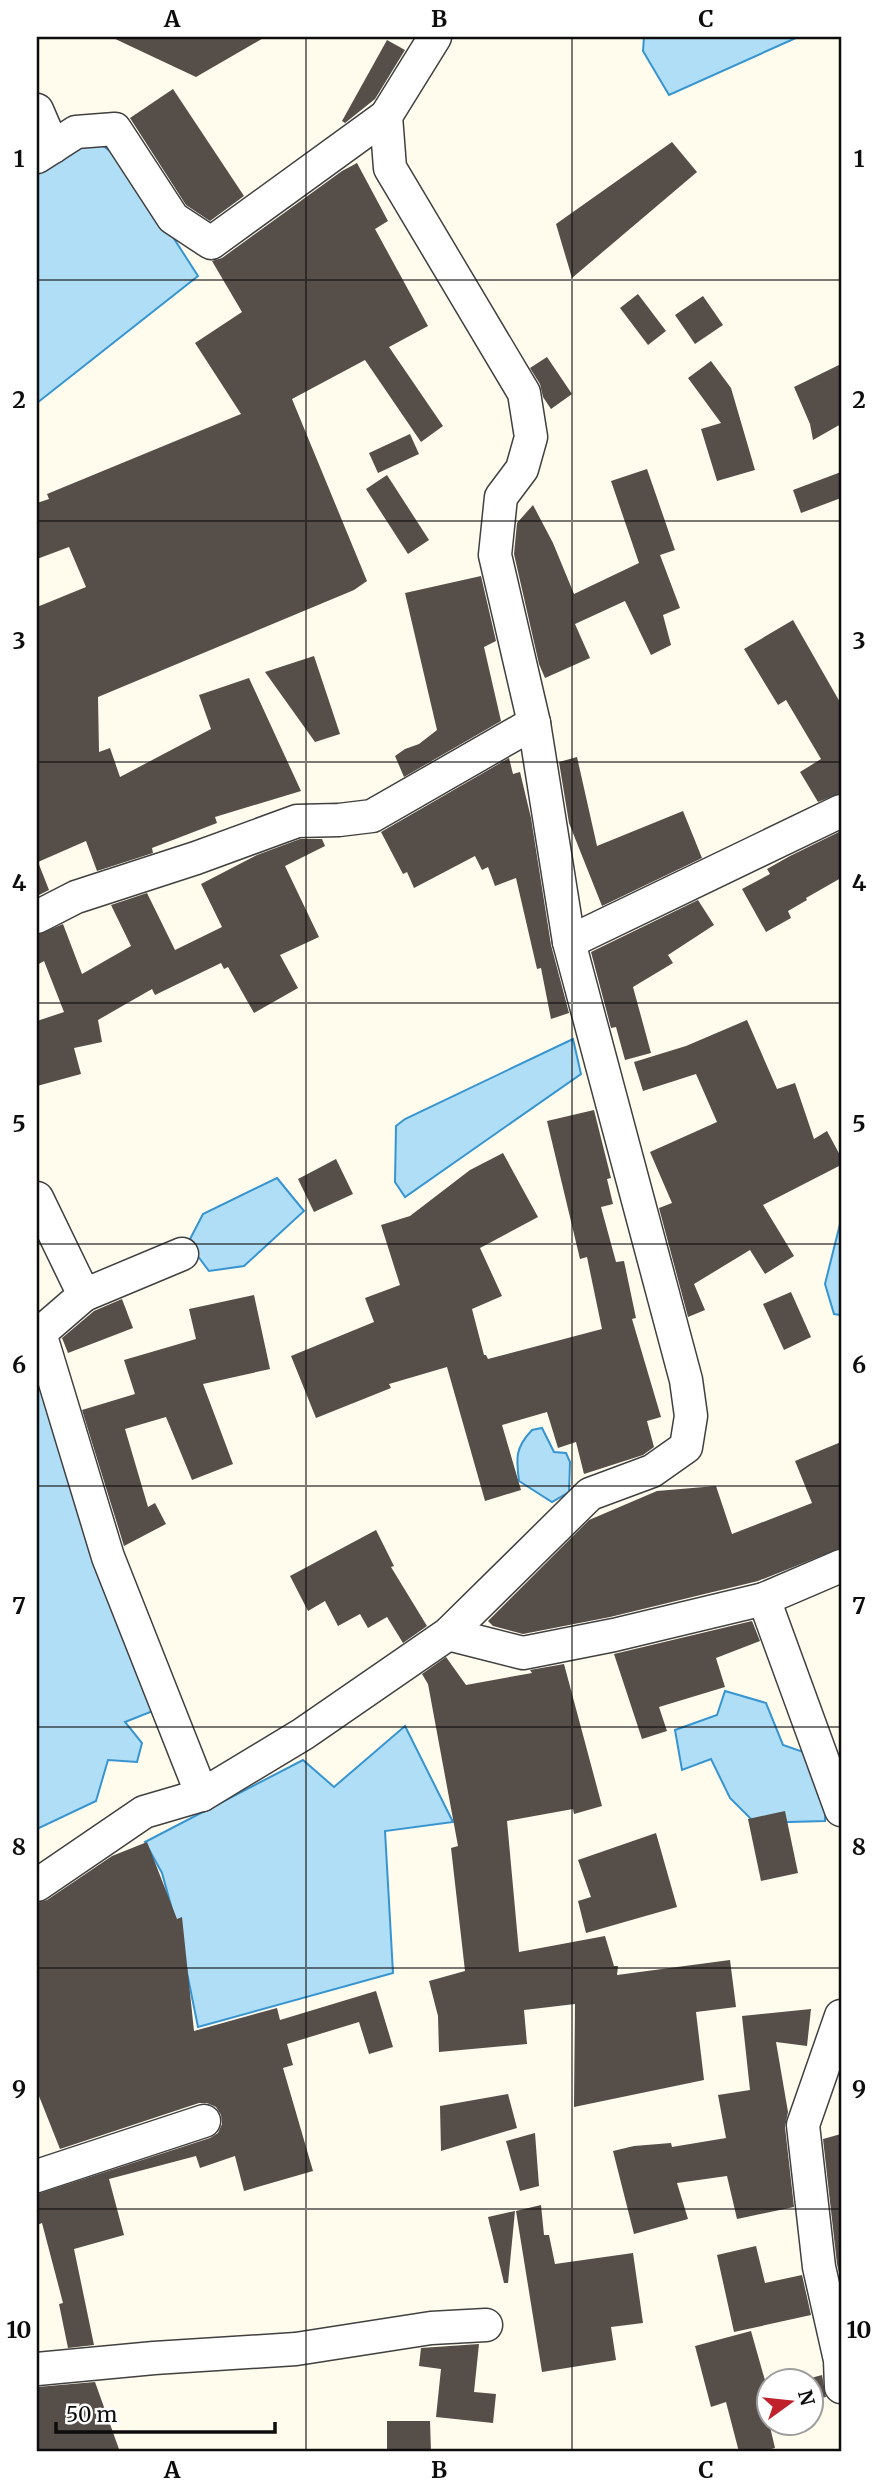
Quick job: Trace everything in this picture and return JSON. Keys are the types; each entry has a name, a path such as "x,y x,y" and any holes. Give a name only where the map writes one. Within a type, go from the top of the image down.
{"street":[{"path":"37,110 45,152 76,132 115,129 173,218 211,243 386,116 435,37"},
{"path":"37,1885 144,1812 202,1795 303,1734 448,1634 590,1494 652,1471 686,1447 691,1416 686,1380 569,942 534,723 495,555 501,497 522,469 531,437 524,393 390,169 386,116"},
{"path":"37,917 76,897 196,858 297,821 372,816 534,723"},
{"path":"569,942 841,811"},
{"path":"37,1198 84,1295"},
{"path":"182,1254 84,1295 38,1334 108,1557 202,1795"},
{"path":"448,1634 523,1653 614,1635 764,1599 841,1566"},
{"path":"764,1599 841,1811"},
{"path":"841,2017 803,2125 818,2267 840,2360 841,2387"},
{"path":"37,2175 204,2121"},
{"path":"37,2369 296,2348 431,2328 486,2325"}],"water":[{"path":"644,37 798,37 669,95 643,51"},
{"path":"91,136 126,164 198,276 37,403 37,165"},
{"path":"573,1039 581,1074 405,1197 395,1182 396,1126 405,1119"},
{"path":"277,1178 304,1211 244,1266 209,1271 188,1243 203,1214"},
{"path":"841,1220 841,1315 834,1314 825,1284"},
{"path":"37,1351 158,1709 125,1722 142,1743 137,1762 108,1760 96,1801 37,1829"},
{"path":"542,1428 554,1452 566,1453 570,1462 569,1492 552,1502 519,1481 517,1460 520,1448 532,1430"},
{"path":"725,1691 766,1703 783,1745 812,1755 826,1783 825,1821 755,1823 730,1798 711,1759 682,1770 675,1730 717,1715"},
{"path":"405,1726 453,1822 385,1831 393,1973 198,2027 180,1938 162,1873 145,1842 303,1760 334,1787"}],"building":[{"path":"111,37 265,37 196,77"},
{"path":"387,40 405,50 375,99 345,123 342,121"},
{"path":"173,89 244,196 210,221 186,205 130,118"},
{"path":"672,142 697,172 572,278 556,224"},
{"path":"357,163 388,221 375,229 428,326 389,347 443,426 421,442 365,360 292,399 367,581 354,590 98,697 99,752 110,748 120,777 211,729 199,695 249,678 301,791 215,817 217,823 152,848 153,853 97,871 86,841 38,862 49,890 37,896 37,607 86,587 69,547 37,559 37,503 49,499 47,494 241,414 195,343 242,312 212,261 222,258"},
{"path":"638,294 666,331 648,345 620,308"},
{"path":"703,296 723,325 695,344 675,315"},
{"path":"547,357 572,394 551,409 530,368"},
{"path":"711,361 731,388 755,470 717,481 701,429 721,423 688,378"},
{"path":"841,364 841,424 813,440 810,424 794,387"},
{"path":"410,434 419,454 378,473 369,453"},
{"path":"647,469 675,550 660,555 680,608 663,615 671,645 651,655 625,601 575,624 590,658 545,678 539,664 514,554 517,523 533,505 553,543 574,594 639,563 611,481"},
{"path":"841,472 841,498 801,513 793,490"},
{"path":"387,475 429,540 408,554 366,489"},
{"path":"481,576 496,641 484,647 501,721 404,777 395,756 419,744 437,730 405,593"},
{"path":"793,620 841,704 841,793 818,802 800,772 821,759 786,700 778,705 744,649"},
{"path":"314,656 340,734 315,742 265,672"},
{"path":"577,757 597,846 683,811 702,858 602,906 569,823 559,762"},
{"path":"509,758 513,774 520,772 531,818 551,945 569,1013 551,1019 541,968 537,969 516,878 495,886 488,867 482,870 475,856 414,888 407,872 403,874 381,832"},
{"path":"841,831 841,878 806,898 807,900 788,911 791,918 766,932 742,889 770,874 767,869"},
{"path":"300,839 322,839 325,846 285,866 319,937 280,955 298,988 254,1013 228,967 224,969 221,963 155,995 152,989 98,1020 102,1042 74,1048 81,1074 37,1086 37,1021 64,1012 44,961 37,965 37,935 63,924 82,974 131,946 111,905 147,893 175,950 222,927 201,884 257,855"},
{"path":"698,900 714,925 668,955 673,963 633,987 651,1053 625,1060 616,1027 611,1028 591,952"},
{"path":"747,1020 777,1089 795,1083 814,1139 827,1131 841,1157 841,1165 763,1205 794,1256 765,1274 750,1250 694,1284 705,1310 688,1317 659,1208 672,1203 650,1152 717,1122 696,1074 643,1091 634,1062 686,1046"},
{"path":"594,1110 611,1178 607,1179 613,1204 601,1207 616,1262 624,1261 636,1318 632,1319 661,1417 647,1421 654,1447 643,1455 584,1474 576,1442 558,1448 547,1412 502,1425 521,1490 485,1501 447,1367 389,1384 391,1388 316,1418 291,1356 374,1322 365,1298 400,1285 381,1225 410,1216 470,1170 503,1153 538,1217 480,1248 502,1296 472,1309 484,1355 488,1359 602,1329 587,1257 580,1259 547,1121"},
{"path":"336,1159 353,1194 314,1212 298,1179"},
{"path":"791,1292 811,1337 784,1350 763,1304"},
{"path":"254,1295 270,1369 203,1384 233,1464 192,1480 166,1417 125,1429 148,1507 155,1503 166,1524 124,1546 82,1410 135,1394 124,1360 196,1339 189,1309"},
{"path":"122,1299 133,1328 68,1353 62,1338 94,1311"},
{"path":"841,1442 841,1548 758,1581 610,1617 523,1634 493,1626 488,1621 589,1520 657,1491 716,1486 732,1534 812,1503 795,1461"},
{"path":"376,1530 394,1566 391,1567 427,1626 403,1643 387,1617 368,1628 360,1614 338,1626 325,1601 308,1611 290,1576"},
{"path":"752,1621 760,1641 716,1658 725,1687 659,1707 667,1731 642,1739 614,1654"},
{"path":"446,1657 466,1685 564,1664 602,1806 574,1814 573,1809 507,1821 519,1952 605,1936 614,1966 618,1966 617,1975 730,1960 736,2007 696,2012 704,2080 574,2107 575,2004 524,2010 527,2044 439,2052 438,2016 429,1981 465,1971 451,1848 458,1846 428,1684 422,1674"},
{"path":"785,1811 798,1873 761,1881 748,1819"},
{"path":"656,1833 677,1907 586,1933 578,1901 591,1897 578,1860"},
{"path":"147,1842 177,1919 182,1917 194,2031 277,2008 280,2020 376,1991 393,2047 369,2054 359,2022 287,2044 293,2065 283,2068 313,2171 244,2191 235,2156 200,2168 196,2156 109,2179 124,2235 74,2249 94,2345 68,2348 59,2304 63,2303 42,2223 37,2225 37,2194 210,2138 218,2133 222,2124 216,2107 199,2103 60,2149 37,2091 37,1903 47,1900 112,1856"},
{"path":"811,2009 807,2046 776,2042 788,2112 785,2127 794,2207 737,2219 727,2176 677,2183 688,2219 634,2234 613,2151 671,2143 672,2147 726,2138 718,2095 750,2090 742,2016"},
{"path":"508,2094 517,2128 441,2151 440,2106"},
{"path":"535,2133 539,2186 520,2191 506,2141"},
{"path":"841,2134 841,2282 823,2139"},
{"path":"541,2205 544,2235 549,2235 555,2264 633,2253 643,2323 611,2327 616,2360 542,2372 516,2211"},
{"path":"515,2211 508,2283 504,2283 488,2217"},
{"path":"756,2246 765,2283 802,2275 811,2315 734,2332 717,2255"},
{"path":"751,2331 761,2366 756,2366 756,2436 772,2436 775,2448 760,2452 739,2452 726,2402 711,2407 695,2346"},
{"path":"479,2344 474,2392 496,2394 493,2423 436,2417 441,2369 419,2366 421,2348"},
{"path":"95,2382 120,2452 37,2452 37,2387"},
{"path":"387,2421 430,2421 431,2452 387,2452"}]}
